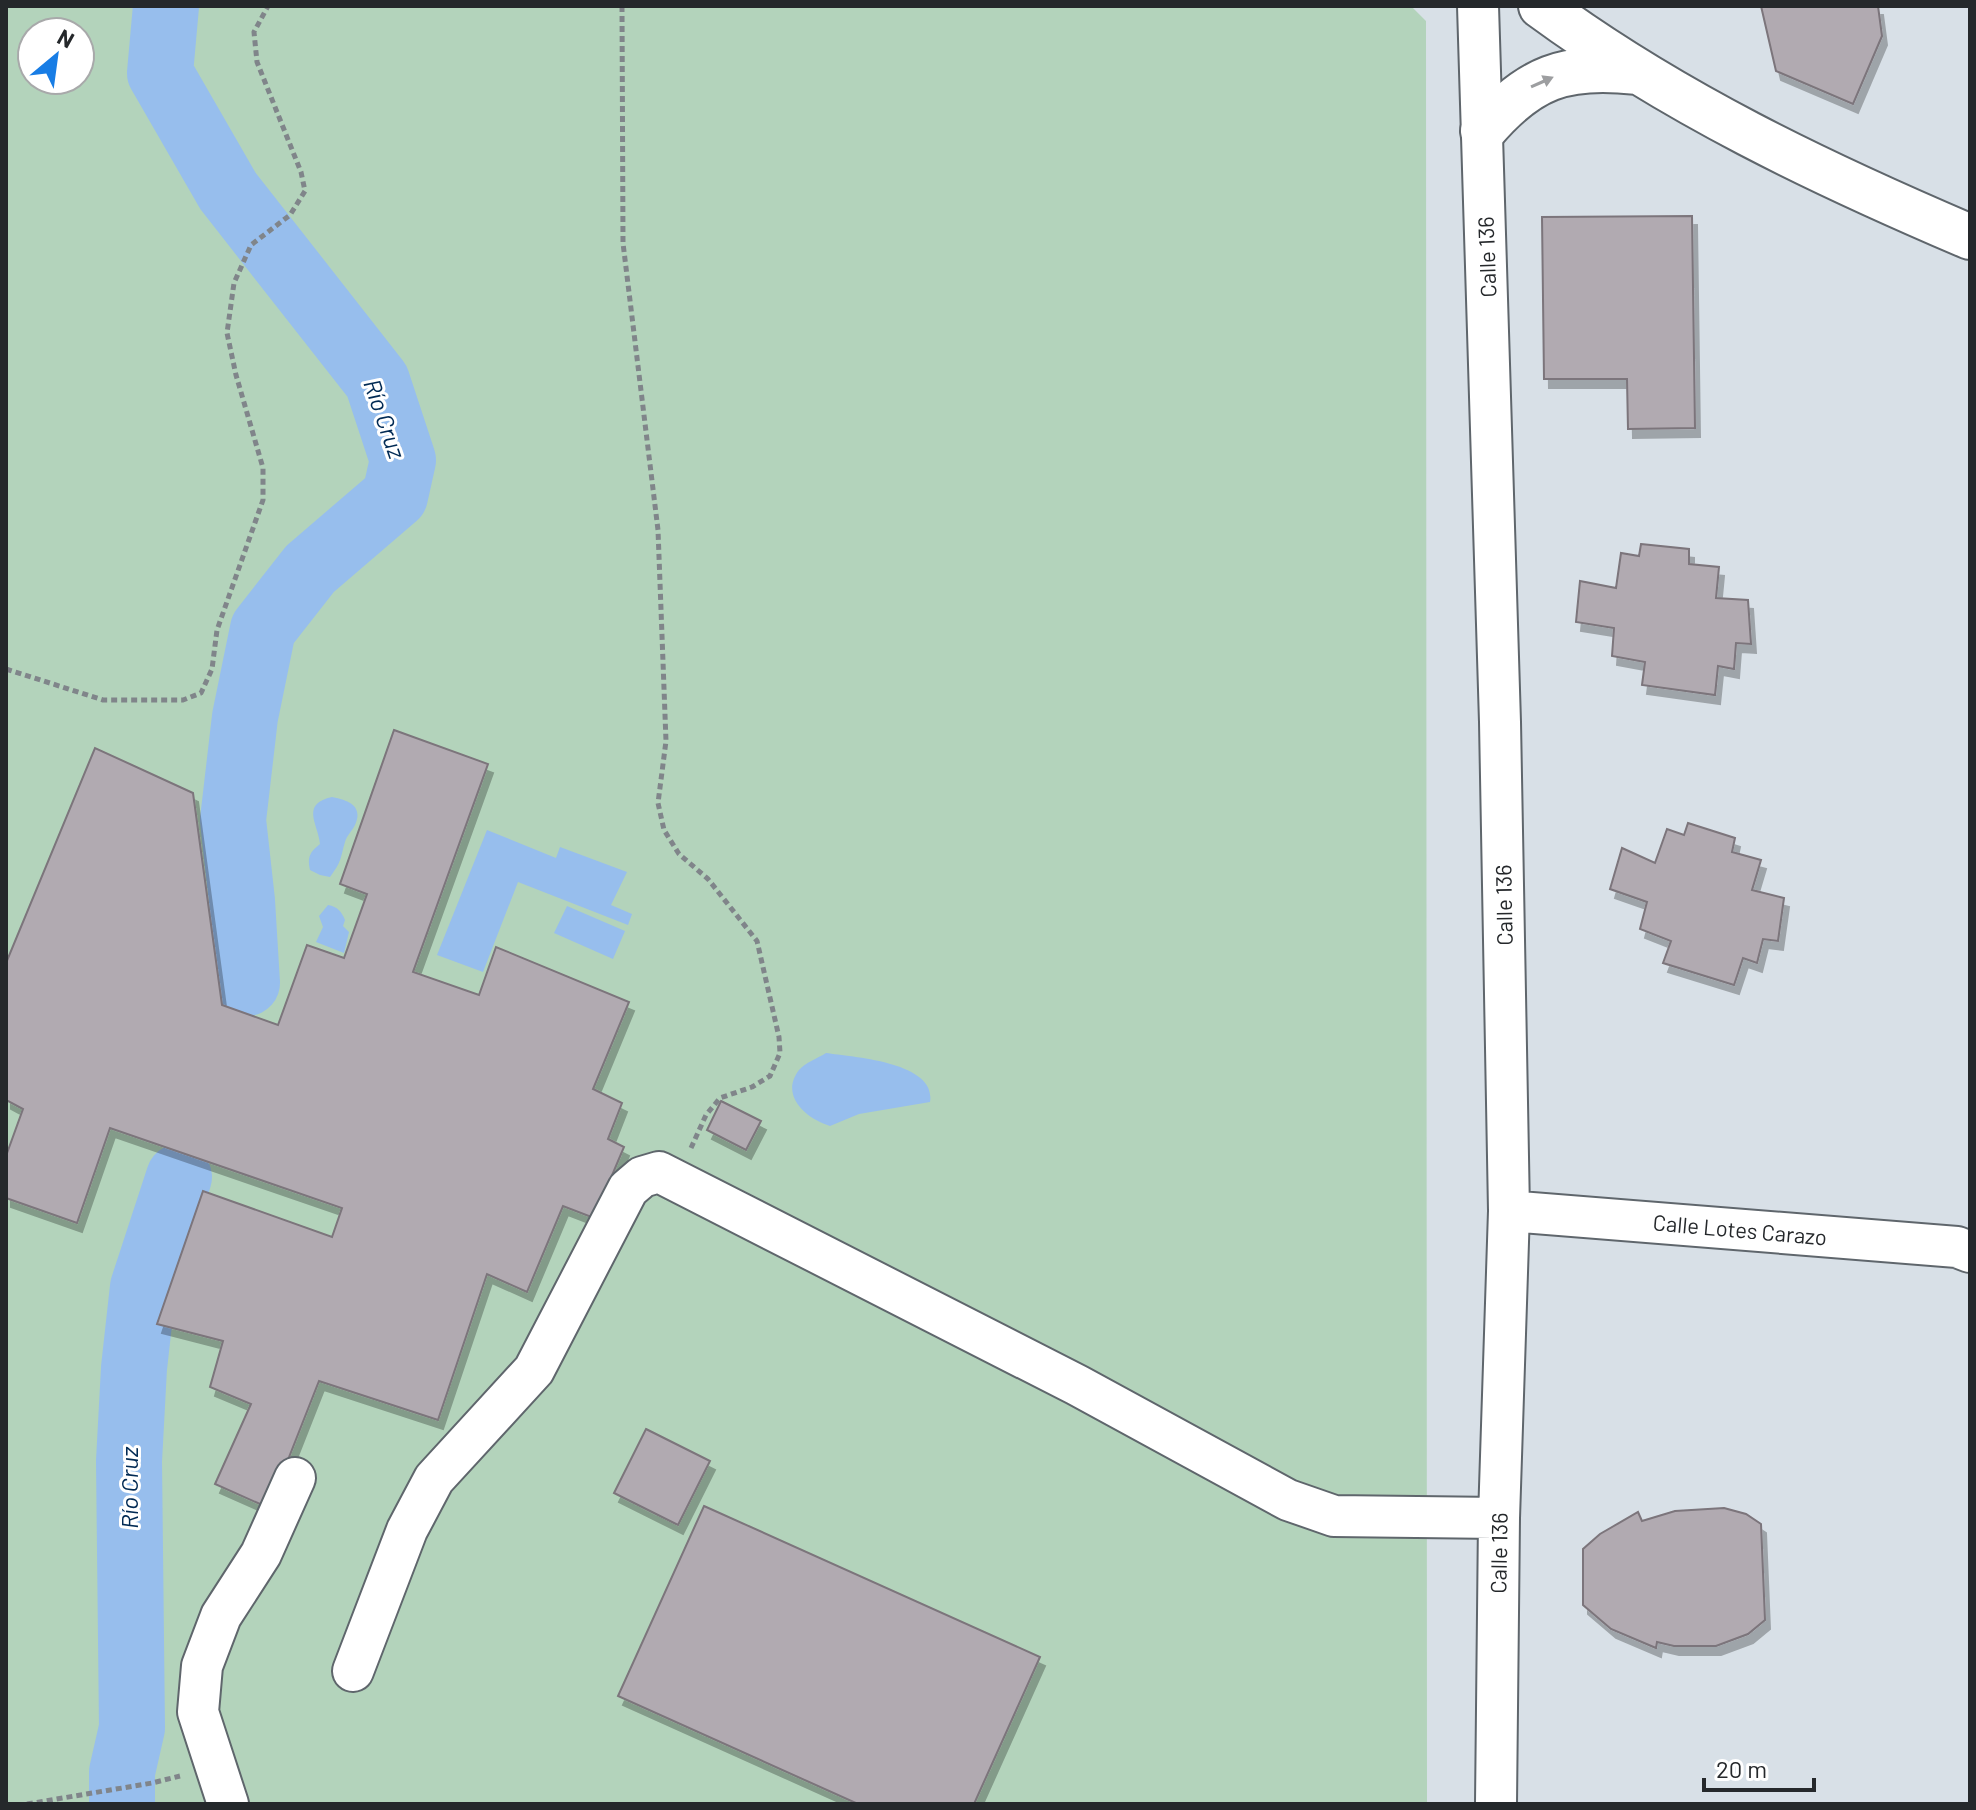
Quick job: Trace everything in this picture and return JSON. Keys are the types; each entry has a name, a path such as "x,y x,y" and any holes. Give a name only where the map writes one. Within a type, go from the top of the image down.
{"main road":[{"path":"1541,6 1636,72 1775,149 1970,237"},
{"path":"1483,131 1506,105 1534,85 1566,72 1601,68 1636,72"}],"street":[{"name":"Calle 136","path":"1478,6 1500,722 1509,1211 1499,1518 1496,1804"},
{"path":"353,1671 407,1530 434,1479 534,1370 628,1189 642,1177 659,1172 1077,1385 1288,1500 1334,1516 1499,1518"},
{"name":"Calle Lotes Carazo","path":"1509,1211 1957,1247 1970,1252"},
{"path":"228,1804 198,1712 202,1666 221,1616 261,1554 295,1478"}],"path":[{"path":"6,669 103,700 183,700 201,693 212,669 217,630 263,500 263,468 227,333 234,283 251,245 290,215 305,191 301,172 257,62 254,32 268,6"},
{"path":"622,6 623,243 658,530 666,741 658,803 664,830 679,854 708,879 757,941 780,1053 770,1076 752,1087 720,1098 706,1115 679,1183"},
{"path":"27,1804 152,1783"}],"green space":[{"path":"6,6 1411,6 1426,21 1427,1804 6,1804"}],"water":[{"path":"332,797 356,808 357,818 330,877 310,870 309,858 320,844 313,816 316,804"},
{"path":"487,830 556,858 560,847 627,872 611,905 632,914 628,925 518,882 483,972 437,955"},
{"path":"328,905 340,912 345,920 343,926 349,932 344,953 316,942 323,927 319,916"},
{"path":"567,906 625,931 613,959 554,933"},
{"path":"826,1053 873,1060 907,1070 920,1078 929,1089 930,1102 859,1114 830,1126 821,1123 798,1105 792,1089 799,1070"}],"building":[{"path":"1761,6 1878,6 1882,36 1853,104 1776,71"},
{"path":"1692,216 1695,428 1628,429 1627,379 1544,379 1542,217"},
{"path":"1641,544 1689,549 1689,564 1719,567 1716,598 1748,600 1751,644 1736,643 1734,669 1718,666 1715,695 1642,685 1645,662 1612,656 1614,628 1576,622 1580,581 1616,588 1621,553 1639,556"},
{"path":"394,730 488,764 413,972 479,995 496,947 629,1002 593,1089 622,1103 608,1139 624,1147 594,1218 563,1206 527,1292 487,1274 438,1420 319,1381 269,1508 215,1484 251,1404 210,1387 223,1341 157,1324 203,1191 332,1237 342,1208 110,1128 77,1223 6,1198 6,1156 23,1109 6,1100 6,963 95,748 193,793 222,1005 278,1025 307,945 344,958 367,894 340,884"},
{"path":"1688,823 1735,838 1732,852 1761,860 1752,890 1784,898 1778,941 1763,939 1757,963 1743,958 1734,985 1663,963 1671,941 1640,929 1647,902 1610,889 1622,848 1655,863 1667,829 1684,835"},
{"path":"721,1101 761,1121 746,1150 707,1130"},
{"path":"646,1429 710,1461 678,1525 614,1493"},
{"path":"704,1506 1040,1657 974,1804 858,1804 618,1696"},
{"path":"1724,1508 1746,1514 1761,1524 1765,1620 1748,1634 1716,1646 1674,1646 1657,1642 1656,1648 1611,1629 1583,1605 1583,1549 1600,1534 1638,1512 1642,1521 1675,1511"}],"waterway":[{"name":"Río Cruz","path":"166,6 160,73 228,191 377,381 403,460 395,496 310,569 263,629 245,717 233,820 247,983"},
{"name":"Río Cruz","path":"122,1804 122,1772 132,1728 129,1461 134,1368 143,1287 179,1177"}]}
